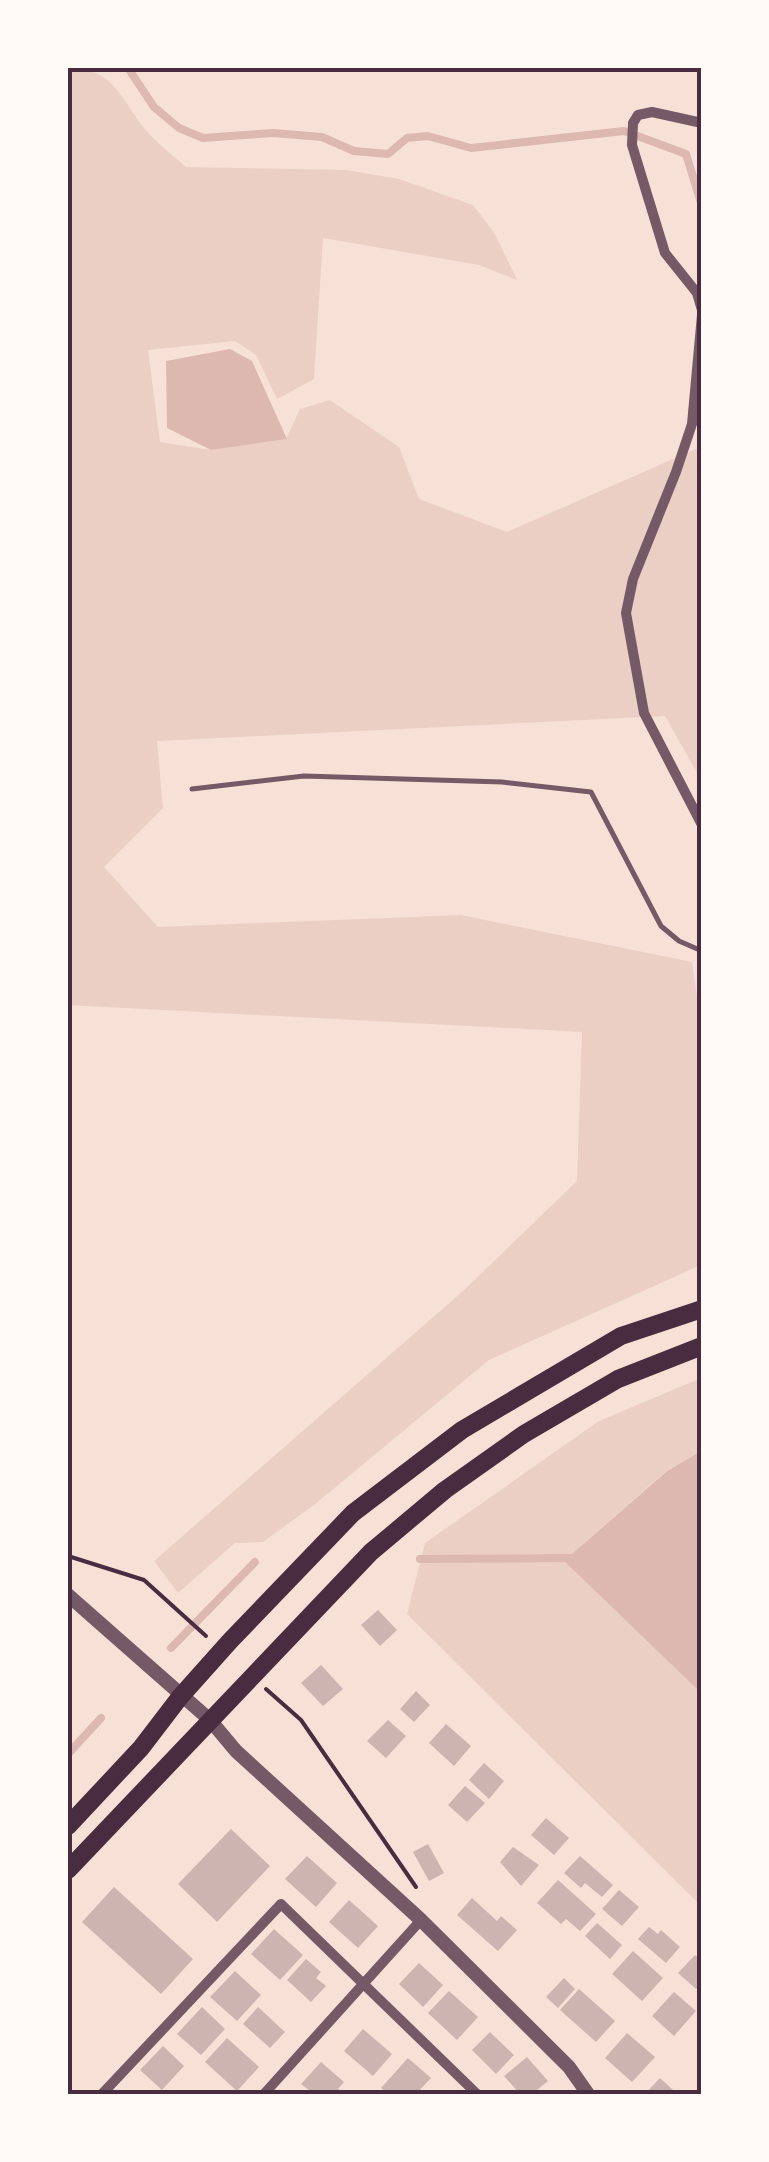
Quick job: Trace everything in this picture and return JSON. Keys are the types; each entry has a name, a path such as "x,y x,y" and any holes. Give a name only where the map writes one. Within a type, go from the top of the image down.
{"main road":[{"path":"68,1826 140,1748 180,1697 353,1514 462,1430 621,1336 702,1309"},
{"path":"68,1870 371,1552 445,1490 524,1434 618,1380 702,1346"}],"street":[{"path":"702,123 652,112 638,115 633,123 632,145 666,253 697,293 702,312 692,424 633,578 626,613 644,713 702,825"},
{"path":"68,1595 210,1720 236,1751 421,1920 569,2067 588,2094"},
{"path":"102,2094 280,1904 476,2094"},
{"path":"264,2094 421,1920"}],"lane":[{"path":"192,789 304,776 502,782 591,792 661,926 679,942 702,951"}],"path":[{"path":"68,1556 144,1580"},
{"path":"301,1720 422,1895 421,1920"}],"shaded area":[{"path":"68,68 83,69 106,79 149,134 186,167 347,170 399,179 473,205 495,234 517,280 479,265 323,238 314,379 277,399 256,355 235,341 148,350 160,442 211,450 286,439 300,409 330,400 399,447 419,499 507,532 698,448 701,435 701,780 665,716 157,741 163,808 104,867 158,927 461,915 692,962 702,1031 701,1265 489,1360 314,1505 263,1542 235,1543 178,1593 154,1561 463,1291 577,1181 582,1032 68,1005"},
{"path":"230,349 252,361 287,439 211,450 167,428 166,361"},
{"path":"701,1378 701,1451 666,1471 564,1561 701,1693 701,1906 407,1614 425,1543 599,1421"},
{"path":"701,1451 701,1693 564,1561 667,1471"}],"building":[{"path":"378,1610 397,1630 380,1646 361,1625"},
{"path":"321,1665 343,1689 323,1706 301,1683"},
{"path":"416,1691 430,1705 414,1722 400,1709"},
{"path":"388,1720 406,1736 386,1758 367,1741"},
{"path":"446,1724 471,1746 454,1766 429,1743"},
{"path":"484,1763 504,1781 489,1799 469,1780"},
{"path":"465,1786 485,1803 467,1822 448,1805"},
{"path":"546,1818 569,1838 554,1855 531,1835"},
{"path":"231,1829 270,1866 217,1922 178,1884"},
{"path":"428,1844 444,1873 429,1881 413,1852"},
{"path":"513,1847 539,1865 521,1886 500,1862"},
{"path":"307,1856 337,1883 316,1907 285,1879"},
{"path":"580,1856 613,1885 602,1897 585,1883 581,1888 564,1873"},
{"path":"558,1880 596,1914 580,1931 566,1919 561,1924 537,1903"},
{"path":"114,1887 193,1959 161,1994 82,1922"},
{"path":"619,1890 639,1907 622,1926 602,1909"},
{"path":"472,1898 497,1921 501,1916 517,1930 498,1951 457,1915"},
{"path":"349,1900 378,1926 358,1948 329,1922"},
{"path":"597,1923 622,1945 610,1959 585,1936"},
{"path":"649,1927 658,1934 661,1930 680,1947 666,1963 638,1939"},
{"path":"274,1929 303,1955 280,1980 251,1954"},
{"path":"633,1951 663,1978 642,2001 612,1974"},
{"path":"695,1955 702,1961 702,1984 696,1989 678,1973"},
{"path":"306,1959 321,1972 316,1978 326,1986 311,2002 287,1980"},
{"path":"419,1963 443,1985 423,2007 399,1984"},
{"path":"235,1971 261,1995 237,2021 210,1997"},
{"path":"564,1978 575,1989 558,2008 546,1997"},
{"path":"579,1989 615,2021 596,2042 560,2010"},
{"path":"449,1991 478,2017 457,2040 428,2013"},
{"path":"674,1992 696,2011 674,2036 652,2016"},
{"path":"202,2007 225,2029 201,2055 177,2034"},
{"path":"258,2007 285,2032 270,2048 243,2024"},
{"path":"363,2029 392,2054 373,2076 344,2051"},
{"path":"490,2032 514,2055 496,2074 472,2050"},
{"path":"627,2033 655,2057 632,2082 605,2058"},
{"path":"227,2038 259,2067 237,2091 205,2062"},
{"path":"163,2046 184,2066 162,2090 140,2070"},
{"path":"527,2057 548,2081 532,2094 520,2094 504,2076"},
{"path":"408,2058 431,2078 416,2094 388,2094 381,2088"},
{"path":"321,2062 344,2082 338,2089 345,2094 314,2094 301,2084"},
{"path":"660,2078 673,2090 669,2094 645,2094"}],"waterway":[{"path":"128,68 154,107 179,128 203,138 273,133 322,137 354,151 388,154 407,138 428,136 471,148 624,131 686,154 702,206"},
{"path":"420,1559 577,1558"},
{"path":"171,1648 255,1562"},
{"path":"68,1754 101,1718"}]}
